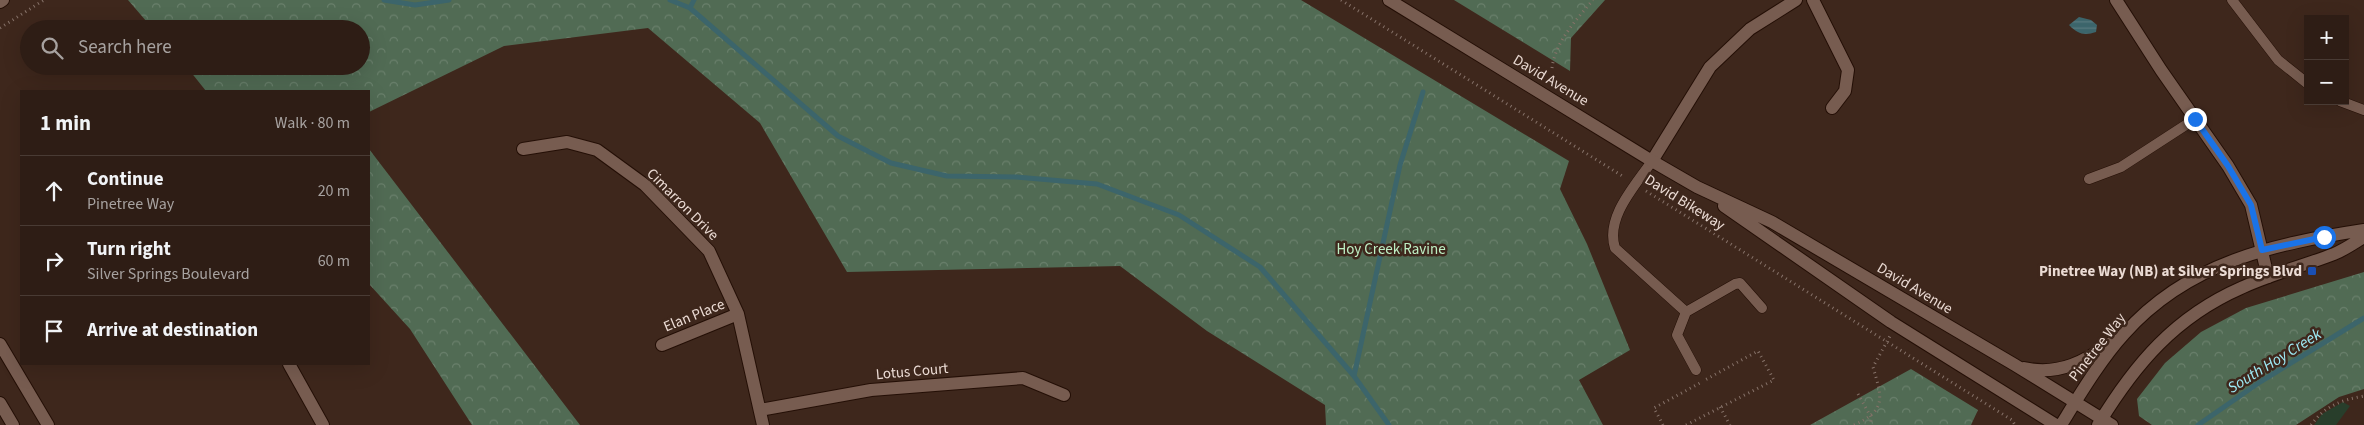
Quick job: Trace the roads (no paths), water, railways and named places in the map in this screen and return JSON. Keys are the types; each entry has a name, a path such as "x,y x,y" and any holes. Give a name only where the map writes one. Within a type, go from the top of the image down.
{"main road":[{"name":"David Avenue","path":"1388,0 1697,187 1896,325 2056,425"},
{"path":"1652,161 1710,67 1750,30 1796,0"},
{"path":"1813,0 1848,70 1845,91 1832,108"},
{"path":"2116,0 2228,166 2251,205 2268,277"},
{"name":"Cimarron Drive","path":"523,149 567,142 597,150 645,185 709,251 738,314 763,425"},
{"name":"David Avenue","path":"1697,187 1772,222 2015,365 2075,402 2104,423"},
{"name":"Pinetree Way","path":"2061,425 2123,334 2155,305 2178,288 2228,261 2262,250 2364,230"},
{"path":"2104,423 2132,374 2167,334 2203,308 2241,288 2336,253 2364,237"},
{"name":"Elan Place","path":"662,345 738,314"},
{"path":"2015,365 2037,371 2060,369 2092,357 2123,334"},
{"path":"0,344 48,425"},
{"path":"290,365 323,425"},
{"name":"Lotus Court","path":"760,410 871,390 1023,378 1064,395"},
{"path":"0,403 13,425"}],"lane":[{"path":"2232,0 2278,60 2304,81"},
{"path":"2349,104 2364,110"},
{"path":"2089,179 2121,167 2195,119"},
{"path":"1652,161 1616,216 1612,231 1615,248 1686,312"},
{"path":"1696,370 1678,334 1686,312 1740,283 1762,308"}],"water":[{"path":"2079,17 2091,20 2097,25 2096,32 2081,33 2069,25"}],"waterway":[{"path":"384,0 415,5 449,0"},
{"path":"670,0 690,8 838,136 891,163 947,176 1016,177 1097,184 1179,215 1260,267 1354,376 1389,425"},
{"path":"690,8 694,0"},
{"path":"1354,376 1400,165 1423,92"},
{"name":"South Hoy Creek","path":"2198,425 2260,382 2364,318"}],"place":[{"name":"Pinetree Way (NB) at Silver Springs Blvd","path":"2312,271"}],"park label":[{"name":"Hoy Creek Ravine","path":"1391,249"}]}
